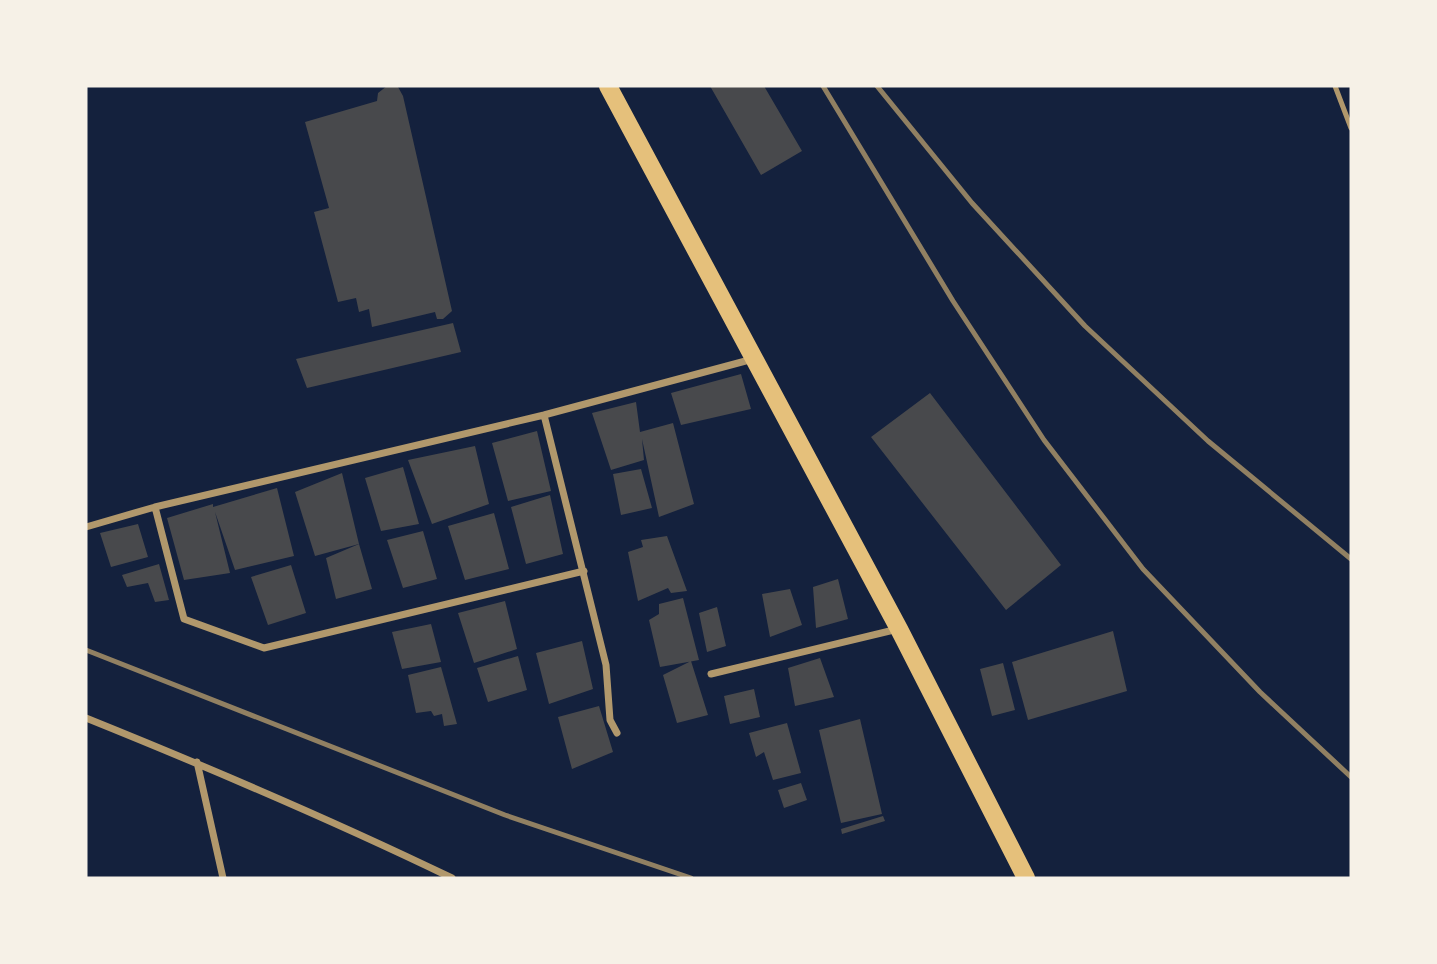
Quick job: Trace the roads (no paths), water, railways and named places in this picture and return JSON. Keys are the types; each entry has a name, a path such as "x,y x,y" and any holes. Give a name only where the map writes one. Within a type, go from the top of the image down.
{"main road":[{"path":"608,86 899,629 1027,878"}],"street":[{"path":"86,527 155,507 544,415 753,359"},
{"path":"544,415 606,665 610,720 617,733"},
{"path":"155,507 184,619 264,648 584,572"},
{"path":"711,674 899,629"},
{"path":"86,719 197,762 452,878"},
{"path":"197,762 223,878"}],"lane":[{"path":"1335,86 1351,128"}],"railway":[{"path":"823,86 953,301 1044,440 1143,569 1260,692 1351,777"},
{"path":"877,86 972,203 1085,326 1208,441 1351,559"},
{"path":"86,650 505,815 691,878"}]}
